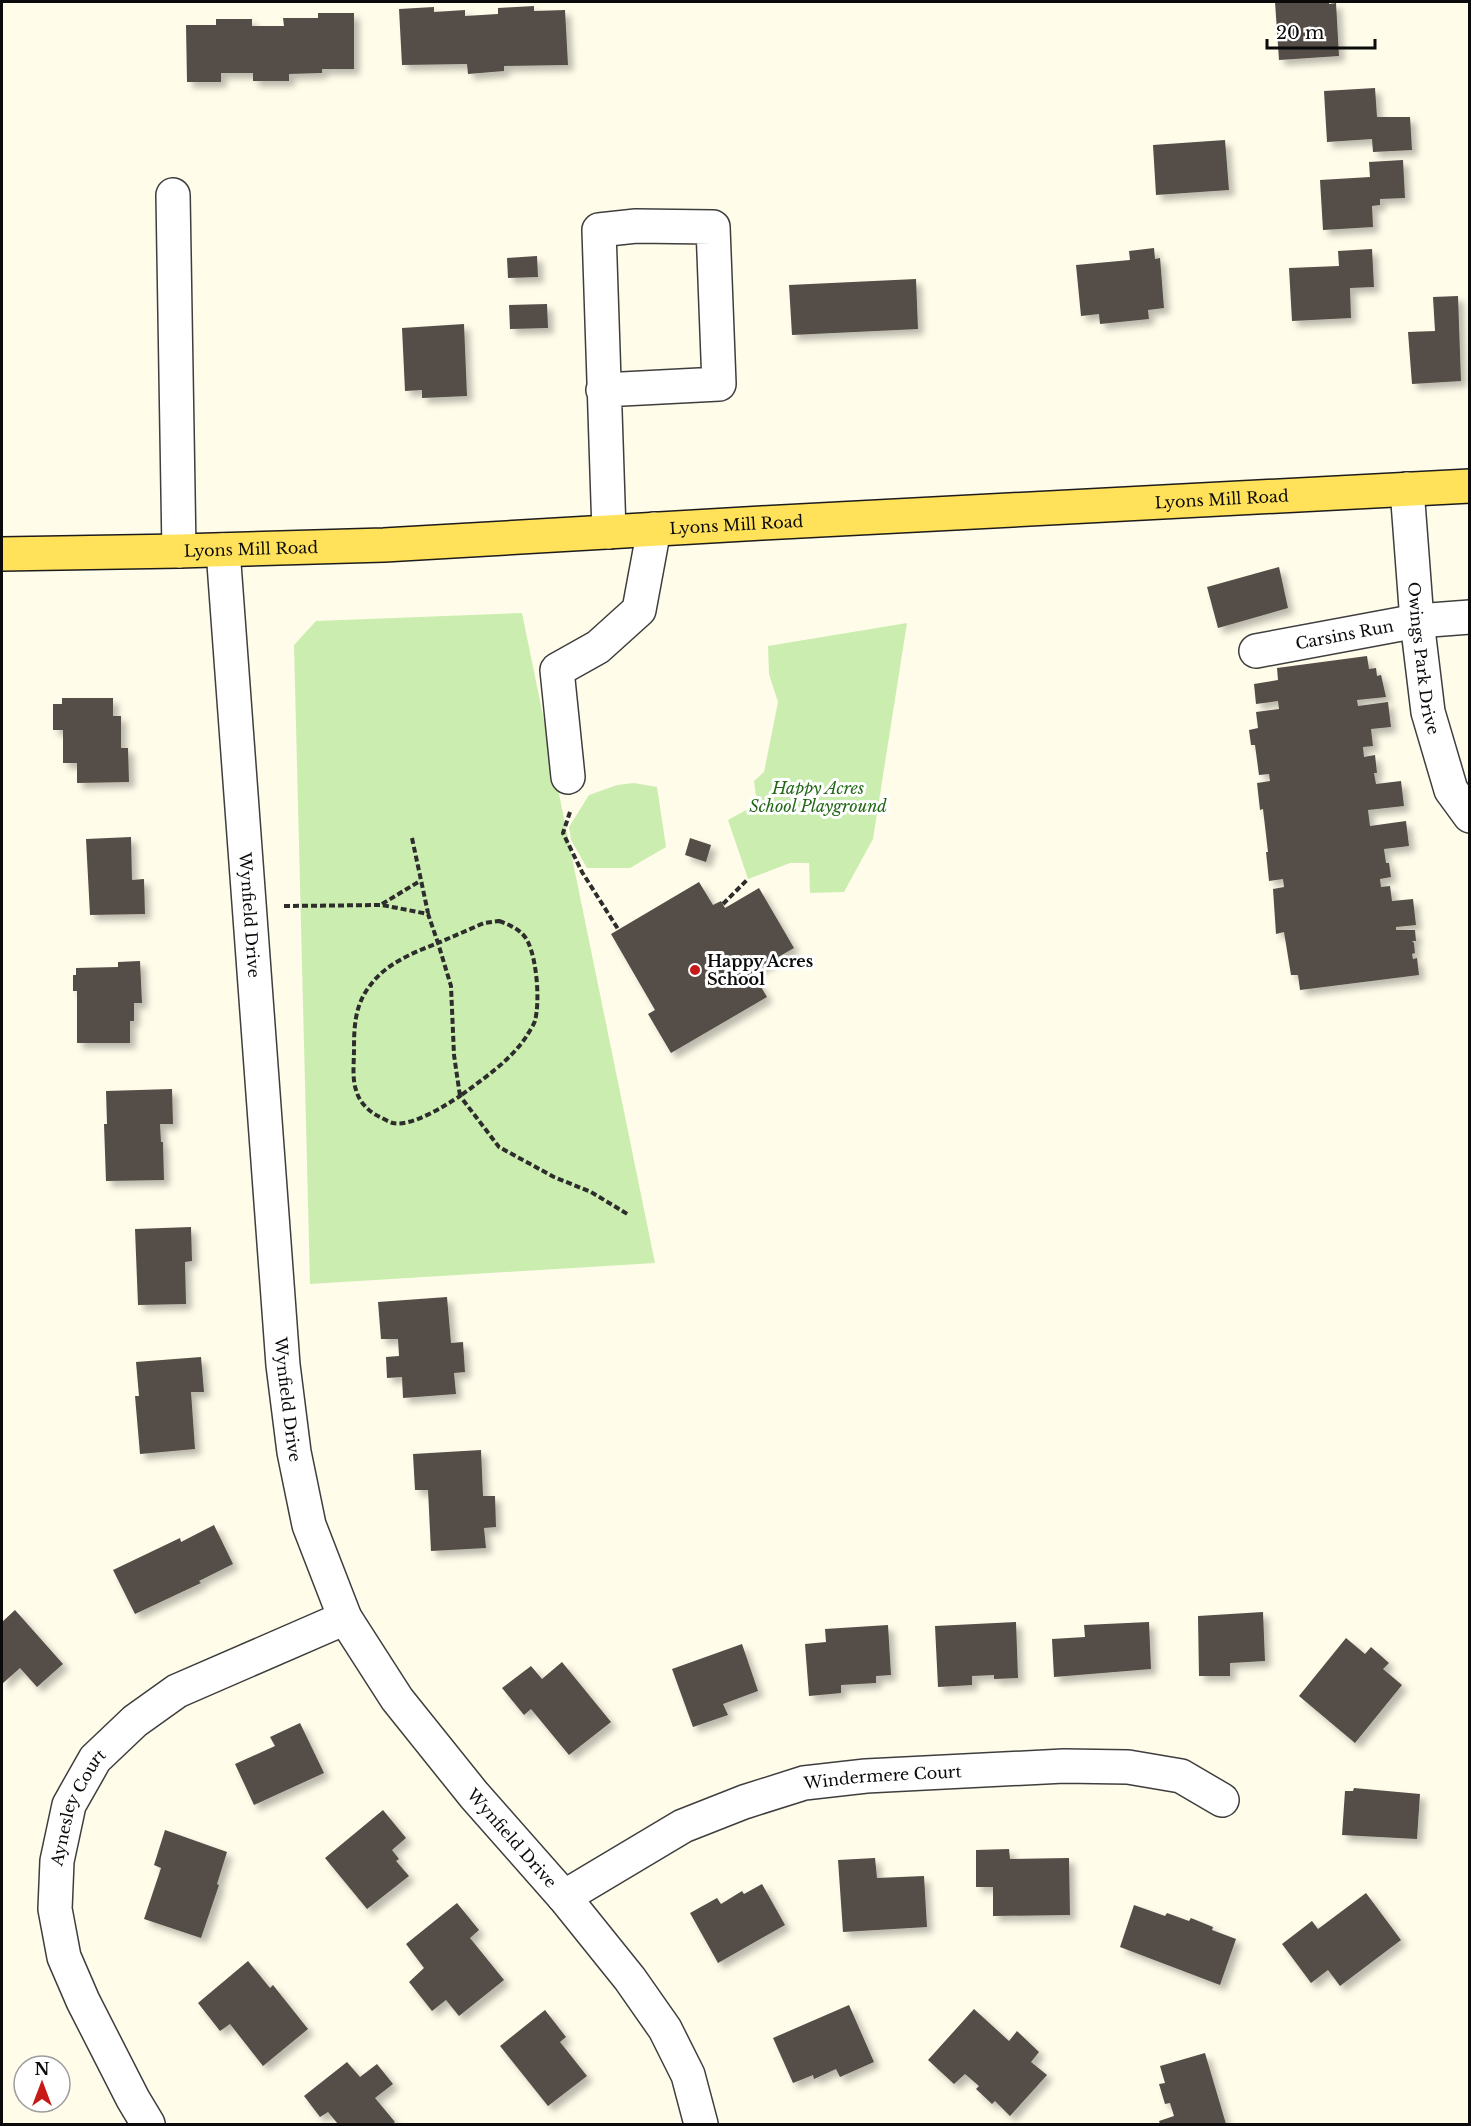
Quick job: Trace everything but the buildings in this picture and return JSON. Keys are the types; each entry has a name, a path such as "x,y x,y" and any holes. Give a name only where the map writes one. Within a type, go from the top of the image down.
{"main road":[{"name":"Lyons Mill Road","path":"2,554 179,552 384,545 1470,486"}],"street":[{"path":"173,195 179,552"},
{"path":"603,390 719,384 713,227 636,226 599,230 603,390 609,532"},
{"name":"Owings Park Drive","path":"1407,489 1417,621 1428,712 1451,790 1470,816"},
{"path":"568,777 557,670 598,647 639,610 654,529"},
{"name":"Wynfield Drive","path":"223,550 284,1365 294,1452 309,1525 345,1618 397,1699 474,1795 564,1897 630,1979 665,2029 688,2075 701,2124"},
{"name":"Carsins Run","path":"1256,651 1417,621 1470,617"},
{"name":"Aynesley Court","path":"148,2124 88,2011 64,1957 55,1909 57,1861 69,1804 95,1759 135,1721 177,1691 345,1618"},
{"name":"Windermere Court","path":"564,1897 683,1826 744,1802 804,1784 866,1776 1064,1766 1128,1767 1181,1776 1222,1800"}],"path":[{"path":"568,777 578,792 563,833 582,872 618,929"},
{"path":"412,838 428,914 451,986 454,1055 460,1096 499,1147 554,1177 591,1192 628,1215"},
{"path":"723,904 748,879"},
{"path":"381,905 420,881"},
{"path":"250,907 381,905 428,914"},
{"path":"499,921 513,926 528,941 535,965 537,994 535,1021 525,1038 508,1057 460,1096 442,1108 410,1121 394,1123 373,1114 364,1105 356,1091 354,1026 361,1000 369,986 406,955 484,923 499,921"}],"green space":[{"path":"522,613 655,1263 310,1284 294,645 316,621"},
{"name":"Happy Acres School Playground","path":"907,623 873,839 844,892 810,893 809,863 790,863 748,879 728,820 757,804 754,781 764,772 778,702 769,674 768,646"},
{"path":"634,783 657,787 666,847 630,868 587,868 571,840 569,827 589,795 617,785"}],"place":[{"name":"Happy Acres School","path":"695,970"}]}
